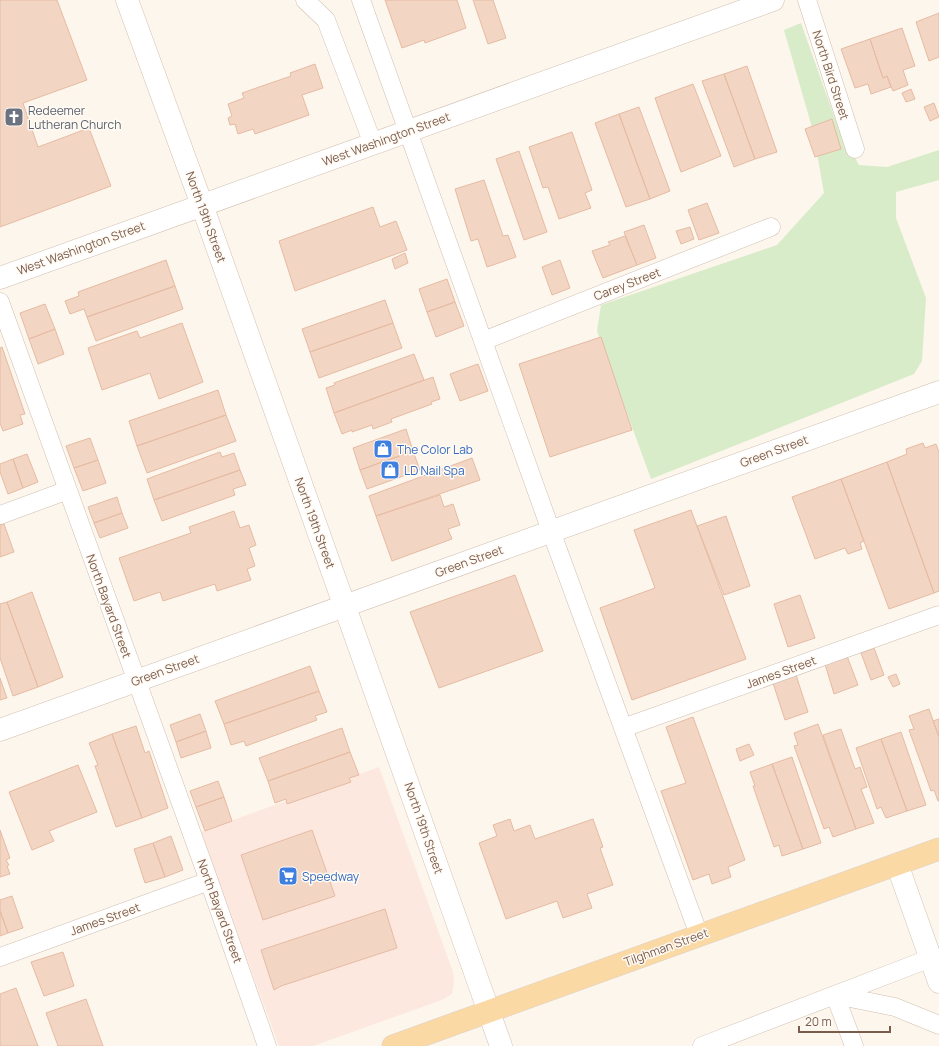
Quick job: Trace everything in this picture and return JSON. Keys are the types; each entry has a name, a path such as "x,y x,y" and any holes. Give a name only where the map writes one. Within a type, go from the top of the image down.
{"main road":[{"name":"Tilghman Street","path":"393,1046 939,849"}],"street":[{"name":"North 19th Street","path":"127,0 202,205 501,1046"},
{"name":"West Washington Street","path":"0,278 773,0"},
{"name":"Green Street","path":"0,730 939,392"},
{"path":"897,864 939,982"}],"lane":[{"path":"305,0 326,20 373,144"},
{"path":"361,0 551,532 699,936"},
{"name":"North Bird Street","path":"807,0 855,149"},
{"name":"Carey Street","path":"483,341 771,227"},
{"name":"North Bayard Street","path":"0,302 267,1046"},
{"path":"0,515 68,490"},
{"name":"James Street","path":"623,728 939,615"},
{"name":"James Street","path":"0,957 209,881"},
{"path":"702,1046 930,958"},
{"path":"835,995 895,1007 939,1025"},
{"path":"835,995 854,1046"}],"shaded area":[{"path":"379,767 453,972 454,982 452,994 442,1000 313,1046 279,1046 200,832"}],"green space":[{"path":"801,23 839,130 859,165 887,167 939,150 939,180 896,192 896,218 926,298 922,361 914,374 651,479 597,331 601,305 777,245 824,193 813,131 784,30"}],"building":[{"name":"Redeemer Lutheran Church","path":"0,0 57,0 87,80 23,103 38,147 89,128 111,186 0,227"},
{"path":"385,0 457,0 466,28 425,43 424,40 402,48"},
{"path":"473,0 493,0 506,38 488,44"},
{"path":"939,13 939,57 929,61 916,22"},
{"path":"902,28 915,66 903,70 908,85 893,91 887,76 883,78 870,39"},
{"path":"870,39 883,78 887,76 891,87 871,94 868,84 855,88 841,49"},
{"path":"315,64 323,88 302,95 309,115 255,134 253,129 238,134 235,124 230,125 228,118 232,116 228,104 244,98 242,93 291,76 290,73"},
{"path":"747,66 777,152 755,159 724,74"},
{"path":"724,74 755,159 734,167 702,81"},
{"path":"693,84 721,156 681,172 655,98"},
{"path":"911,89 915,99 906,102 902,93"},
{"path":"934,103 939,117 930,121 924,107"},
{"path":"639,107 670,191 650,199 619,114"},
{"path":"619,114 650,199 626,207 595,123"},
{"path":"832,119 841,149 815,157 805,129"},
{"path":"572,132 592,190 585,193 591,208 559,219 548,187 543,188 529,147"},
{"path":"519,151 547,232 524,240 496,159"},
{"path":"484,180 503,236 508,235 516,257 487,267 478,239 471,241 455,189"},
{"path":"707,203 719,233 699,240 688,210"},
{"path":"373,207 380,227 396,221 407,250 295,291 279,241"},
{"path":"644,225 656,258 637,265 624,232"},
{"path":"690,227 694,239 681,244 676,231"},
{"path":"625,236 637,265 603,278 592,251 610,245 608,242"},
{"path":"405,253 408,263 395,269 392,259"},
{"path":"166,260 175,286 87,317 84,309 70,314 65,301 79,296 78,292"},
{"path":"560,260 570,288 552,295 542,267"},
{"path":"447,279 455,302 427,312 419,289"},
{"path":"175,286 183,309 96,341 87,317"},
{"path":"385,300 393,323 310,352 302,329"},
{"path":"455,302 464,326 436,337 427,312"},
{"path":"45,304 55,329 29,339 20,313"},
{"path":"182,323 203,382 159,399 150,373 102,390 88,348 137,331 140,338"},
{"path":"393,323 402,348 319,378 310,352"},
{"path":"55,329 64,354 38,364 29,339"},
{"path":"601,337 632,430 550,457 519,364"},
{"path":"2,347 25,414 20,415 23,424 3,431 0,423 0,348"},
{"path":"414,354 424,380 334,413 326,388 335,385 334,383"},
{"path":"478,364 488,391 460,401 450,374"},
{"path":"433,377 440,399 431,402 432,404 391,419 392,422 373,429 372,425 342,434 334,413"},
{"path":"218,390 226,415 137,446 129,421"},
{"path":"226,415 236,441 147,473 137,446"},
{"name":"The Color Lab","path":"406,429 413,451 360,470 353,448"},
{"path":"90,438 98,460 74,468 66,446"},
{"path":"923,443 925,448 936,444 939,452 939,591 934,593 887,462 907,454 906,449"},
{"name":"LD Nail Spa","path":"413,451 420,470 367,489 360,470"},
{"path":"220,452 222,457 234,453 240,470 154,500 147,479"},
{"path":"27,454 38,482 23,488 13,459"},
{"path":"472,458 480,480 376,516 369,496"},
{"path":"13,459 23,488 8,494 0,472 0,464"},
{"path":"98,460 106,483 83,491 74,468"},
{"path":"887,462 934,593 889,609 841,479"},
{"path":"240,470 246,485 233,489 235,495 162,521 154,500"},
{"path":"841,479 864,541 860,543 862,549 848,554 845,548 815,559 792,497"},
{"path":"440,495 444,507 453,504 460,525 448,529 452,539 392,561 376,516"},
{"path":"117,497 122,513 94,523 88,507"},
{"path":"691,510 746,659 632,700 600,608 655,588 634,530"},
{"path":"234,511 240,528 249,525 256,545 249,548 255,566 247,569 251,580 217,591 215,584 163,601 160,592 134,601 119,558 191,533 189,527"},
{"path":"122,513 128,528 100,538 94,523"},
{"path":"726,516 750,586 724,595 697,526"},
{"path":"4,524 14,552 0,557 0,525"},
{"path":"515,575 543,651 439,688 410,612"},
{"path":"32,592 63,677 38,687 7,602"},
{"path":"800,595 815,638 788,647 774,604"},
{"path":"7,602 38,687 13,696 0,658 0,604"},
{"path":"874,648 884,675 871,680 861,653"},
{"path":"847,656 858,685 834,694 825,664"},
{"path":"310,666 319,691 224,724 215,701"},
{"path":"896,674 900,684 893,687 888,677"},
{"path":"796,675 808,712 785,720 773,683"},
{"path":"0,678 7,698 0,700"},
{"path":"319,691 327,712 315,716 317,720 246,746 244,741 231,745 224,724"},
{"path":"929,709 939,737 939,801 934,790 931,791 909,730 914,729 909,716"},
{"path":"200,714 206,731 176,742 170,725"},
{"path":"693,717 745,860 728,867 731,877 712,884 709,874 693,880 661,791 686,783 666,727"},
{"path":"939,719 939,737 933,721"},
{"path":"818,724 856,829 833,837 829,827 824,829 794,746 798,745 794,733"},
{"path":"136,726 145,753 149,751 168,808 142,818 112,734"},
{"path":"342,728 350,752 268,781 259,758"},
{"path":"841,729 855,769 860,767 867,787 861,789 874,823 856,829 823,735"},
{"path":"206,731 211,748 181,758 176,742"},
{"path":"901,732 926,805 907,811 881,739"},
{"path":"112,734 142,818 116,827 95,766 98,765 89,743"},
{"path":"881,739 907,811 886,818 881,807 877,809 856,748"},
{"path":"749,744 754,755 740,761 736,749"},
{"path":"350,752 359,775 349,778 351,782 287,804 286,799 275,803 268,781"},
{"path":"792,757 821,843 803,849 772,764"},
{"path":"772,764 803,849 782,856 779,845 774,847 753,786 755,786 750,772"},
{"path":"78,765 97,812 49,831 54,841 32,850 9,792"},
{"path":"218,781 224,797 196,807 190,791"},
{"path":"224,797 232,821 205,831 196,807"},
{"path":"510,819 514,831 530,825 535,839 593,819 603,847 600,848 613,885 587,894 592,908 563,918 557,901 506,919 479,843 497,836 493,825"},
{"path":"0,830 10,858 6,860 9,865 7,866 10,874 0,877"},
{"name":"Speedway","path":"312,830 335,896 263,920 241,855"},
{"path":"171,836 183,870 165,877 153,843"},
{"path":"153,843 165,877 145,883 134,849"},
{"path":"12,896 23,928 8,933 0,911 0,900"},
{"name":"Speedway","path":"385,909 397,948 281,986 274,990 261,950"},
{"path":"0,911 8,933 0,936"},
{"path":"63,952 74,986 44,996 31,962"},
{"path":"16,988 38,1046 0,1046 0,994"},
{"path":"86,999 103,1046 58,1046 46,1013"}],"place":[{"name":"Redeemer Lutheran Church","path":"14,117"},
{"name":"The Color Lab","path":"383,449"},
{"name":"LD Nail Spa","path":"390,470"},
{"name":"Speedway","path":"288,876"}]}
